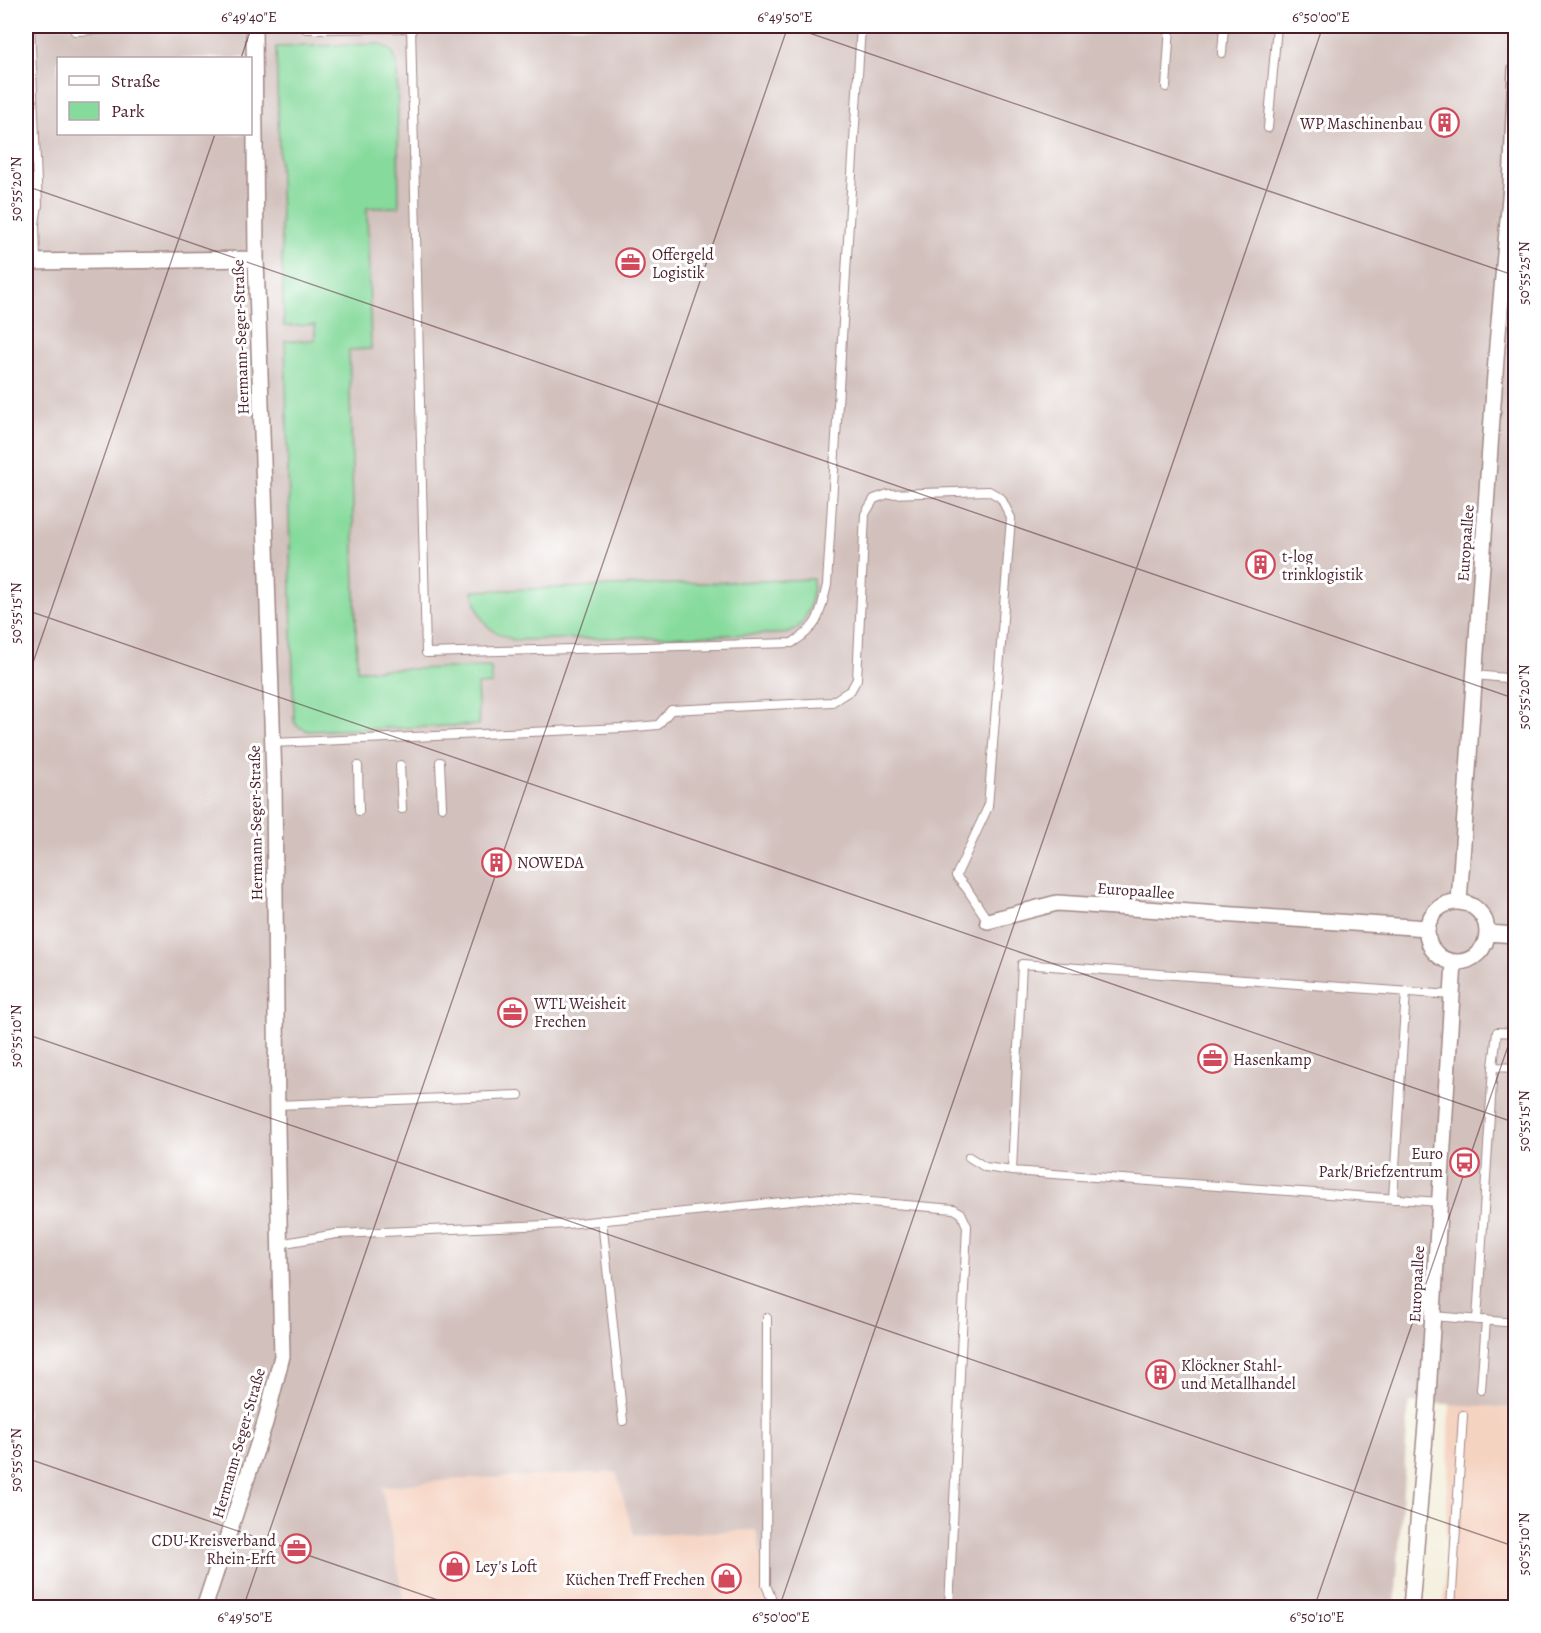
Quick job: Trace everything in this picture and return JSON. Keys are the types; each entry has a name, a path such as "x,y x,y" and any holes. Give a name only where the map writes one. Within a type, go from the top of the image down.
{"street":[{"name":"Hermann-Seger-Straße","path":"204,1608 265,1423 282,1356 272,743 256,259 254,26"},
{"name":"Europaallee","path":"1459,902 1497,345 1513,186 1515,69"},
{"path":"31,262 256,259"},
{"path":"1459,902 1479,911 1486,923 1487,933 1484,945 1477,954 1465,961 1454,962 1435,952 1428,939 1427,928 1431,916 1438,908 1459,902"},
{"name":"Europaallee","path":"988,921 1057,903 1427,928"},
{"path":"1487,933 1515,935"},
{"name":"Europaallee","path":"1412,1608 1454,962"}],"lane":[{"path":"30,26 38,204 31,262"},
{"path":"75,31 172,26"},
{"path":"306,26 306,29 411,27 426,653 792,643 811,631 820,614 826,585 861,26"},
{"path":"1166,87 1170,26"},
{"path":"1222,53 1224,26"},
{"path":"1268,128 1276,26"},
{"path":"272,743 624,728 658,725 671,710 832,702 851,690 856,679 865,514 874,499 888,494 989,491 1001,498 1011,518 988,807 956,876 988,921"},
{"path":"1474,675 1515,679"},
{"path":"440,762 442,807"},
{"path":"400,765 402,809"},
{"path":"358,766 359,812"},
{"path":"1012,1171 1022,964 1452,995"},
{"path":"1393,1199 1406,991"},
{"path":"1481,1390 1481,1320 1493,1066 1497,1032 1515,1033"},
{"path":"1493,1066 1515,1068"},
{"path":"277,1105 519,1095"},
{"path":"969,1157 985,1167 1012,1171 1439,1202"},
{"path":"279,1244 336,1234 602,1221 821,1198 948,1207 961,1213 967,1226 949,1608"},
{"path":"602,1221 623,1421"},
{"path":"1432,1316 1515,1323"},
{"path":"767,1318 766,1585 775,1608"},
{"path":"1451,1608 1463,1415"}],"shaded area":[{"path":"26,26 1515,26 1515,1408 1409,1402 1395,1607 771,1607 756,1530 634,1536 616,1472 453,1480 382,1487 406,1607 26,1608"},
{"path":"1450,1404 1515,1408 1515,1607 1444,1608"},
{"path":"617,1472 634,1536 756,1530 771,1607 406,1607 382,1487 453,1480"}],"green space":[{"path":"380,44 392,51 397,64 399,207 367,208 371,349 349,350 357,670 491,667 492,684 477,685 479,725 308,731 297,726 294,721 285,341 315,340 315,325 284,326 276,47"},
{"path":"813,579 811,601 806,616 797,628 786,634 514,640 497,633 485,623 478,610 473,591"}],"place":[{"name":"WP Maschinenbau","path":"1444,123"},
{"name":"Offergeld Logistik","path":"631,263"},
{"name":"t-log trinklogistik","path":"1261,565"},
{"name":"NOWEDA","path":"496,862"},
{"name":"WTL Weisheit Frechen","path":"513,1012"},
{"name":"Hasenkamp","path":"1212,1059"},
{"name":"Euro Park/Briefzentrum","path":"1464,1162"},
{"name":"Klöckner Stahl- und Metallhandel","path":"1160,1374"},
{"name":"CDU-Kreisverband Rhein-Erft","path":"297,1549"},
{"name":"Ley's Loft","path":"454,1566"},
{"name":"Küchen Treff Frechen","path":"726,1579"}]}
